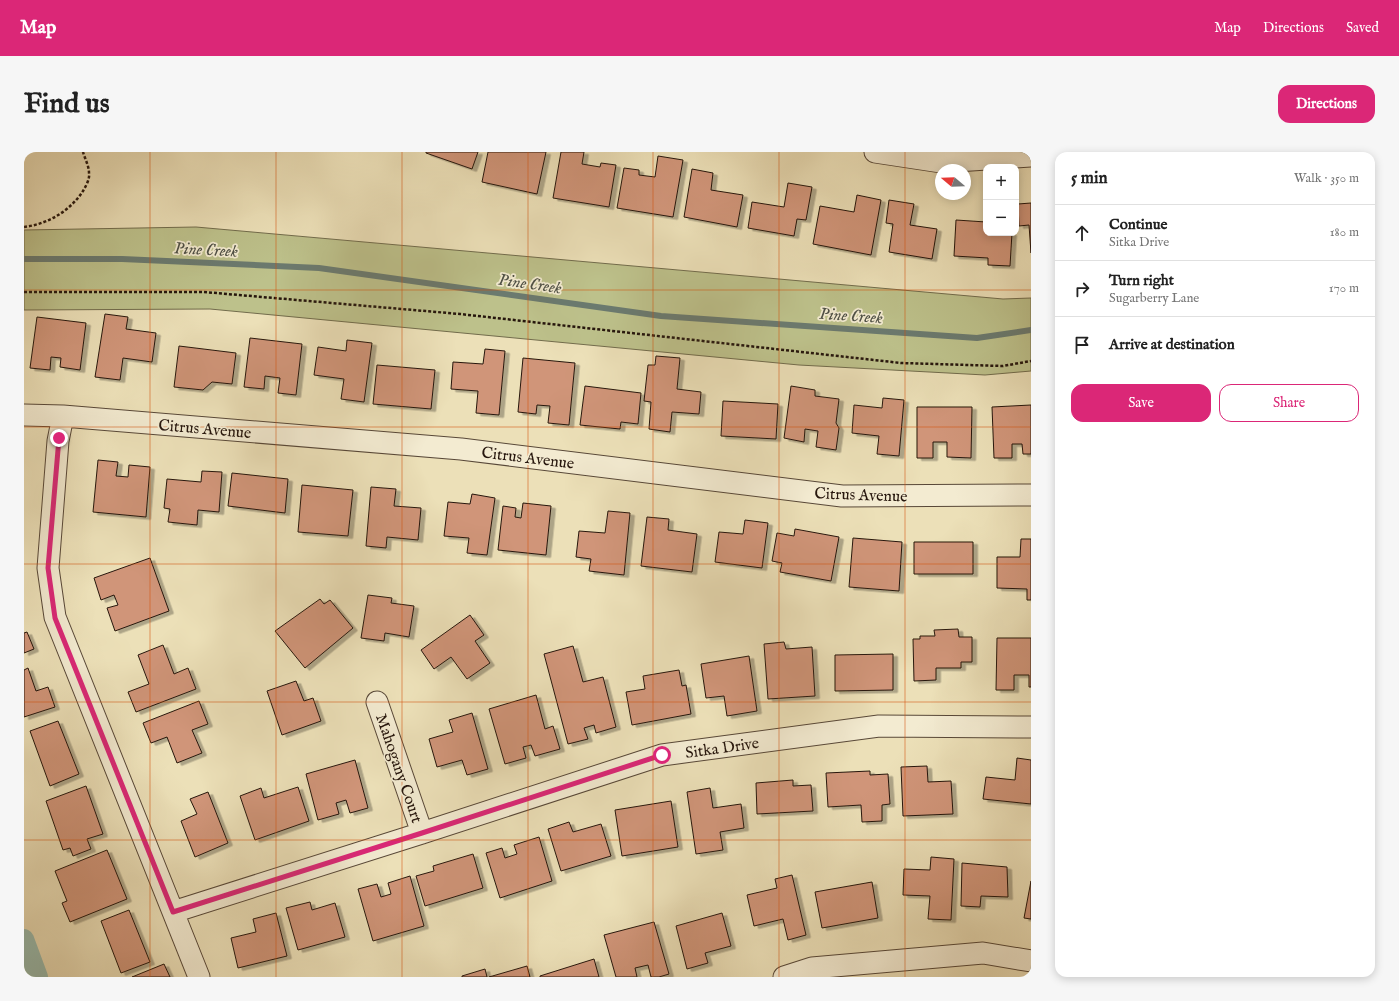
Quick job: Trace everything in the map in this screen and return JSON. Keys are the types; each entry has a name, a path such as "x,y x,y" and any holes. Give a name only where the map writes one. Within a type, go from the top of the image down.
{"street":[{"path":"875,152 941,162 1031,156"},
{"name":"Citrus Avenue","path":"24,415 63,416 461,449 842,496 1031,495"},
{"path":"63,416 58,441 48,568 55,618 199,977"},
{"name":"Mahogany Court","path":"377,702 422,833"},
{"name":"Sitka Drive","path":"173,912 662,755 878,726 1031,727"},
{"path":"784,977 812,968 983,953 1031,961"}],"path":[{"path":"24,227 37,225 55,217 73,204 86,185 90,174 83,152"},
{"path":"24,292 204,292 460,314 901,363 1003,366 1031,361"}],"green space":[{"path":"196,227 1003,299 1031,298 1031,371 985,375 799,365 210,309 24,310 24,230"}],"building":[{"path":"426,152 478,152 472,169"},
{"path":"488,152 546,152 537,194 482,182"},
{"path":"561,152 584,152 582,164 600,167 601,163 616,165 609,207 553,198"},
{"path":"658,156 683,160 673,217 617,208 624,168 639,170 639,175 655,177"},
{"path":"692,169 713,173 711,190 743,195 737,227 684,217"},
{"path":"788,183 812,187 806,220 797,219 794,236 748,228 752,202 784,207"},
{"path":"857,195 881,200 871,255 813,244 820,206 854,212"},
{"path":"889,200 914,204 910,225 937,229 932,259 889,252 893,224 886,223"},
{"path":"1031,203 1031,253 1029,225 1019,226 1019,204"},
{"path":"956,220 983,222 983,236 1012,236 1010,266 988,265 988,258 954,256"},
{"path":"105,314 128,317 126,329 156,333 152,362 123,358 120,380 95,377"},
{"path":"37,317 86,323 80,370 60,367 61,358 51,357 50,370 30,368"},
{"path":"250,338 302,344 296,395 278,393 280,378 265,376 264,389 244,387"},
{"path":"347,340 372,343 364,402 341,399 344,379 314,375 318,347 346,351"},
{"path":"179,346 236,353 232,384 212,382 203,390 174,387"},
{"path":"485,349 505,351 499,415 476,413 478,391 451,389 453,362 483,364"},
{"path":"656,356 680,358 677,389 701,392 699,414 672,412 670,432 649,429 651,402 644,401 648,365 655,365"},
{"path":"523,358 575,363 569,425 548,423 550,406 537,405 536,414 518,412"},
{"path":"377,365 435,370 431,409 373,404"},
{"path":"585,386 641,393 638,424 621,422 620,429 580,425"},
{"path":"791,386 815,390 815,396 839,399 836,423 839,428 836,450 816,447 818,431 805,429 804,442 784,438"},
{"path":"883,398 904,400 899,456 877,454 879,436 852,433 854,405 882,408"},
{"path":"723,401 778,404 776,439 721,436"},
{"path":"1031,405 1031,454 1023,454 1022,444 1012,444 1012,458 994,458 992,407"},
{"path":"917,407 972,407 971,458 947,457 947,442 933,442 933,458 917,458"},
{"path":"98,460 118,462 116,476 128,477 129,465 150,467 146,517 93,512"},
{"path":"202,471 222,472 219,512 198,510 197,525 168,522 170,509 164,508 167,479 201,482"},
{"path":"232,473 288,479 285,513 228,506"},
{"path":"302,485 353,490 348,536 298,532"},
{"path":"371,487 396,489 394,506 421,508 418,540 387,537 386,548 366,546"},
{"path":"472,494 495,498 487,555 467,553 469,538 444,536 448,502 470,504"},
{"path":"523,503 551,506 546,555 498,550 503,506 516,508 515,517 521,518"},
{"path":"608,511 630,513 624,575 589,571 591,559 576,557 579,531 605,533"},
{"path":"647,517 669,519 668,530 697,534 692,572 641,566"},
{"path":"745,520 768,523 762,568 715,562 719,532 743,534"},
{"path":"795,529 839,537 831,581 780,572 782,563 772,561 777,533 794,536"},
{"path":"853,538 902,542 899,591 849,587"},
{"path":"1021,539 1031,539 1031,600 1027,600 1027,589 997,588 997,557 1020,557"},
{"path":"914,542 973,542 973,574 914,574"},
{"path":"150,558 169,611 115,631 107,608 118,605 114,595 101,600 94,578"},
{"path":"368,595 392,598 391,603 414,606 409,637 385,633 384,641 361,638"},
{"path":"320,599 324,604 330,600 353,628 305,668 275,631"},
{"path":"470,615 484,635 475,641 490,663 467,679 451,657 434,669 421,650"},
{"path":"958,629 959,637 972,637 972,662 961,662 961,668 936,668 936,680 914,681 913,639 920,639 920,636 935,636 934,630"},
{"path":"27,632 34,649 24,653 24,633"},
{"path":"997,638 1031,638 1031,687 1029,687 1029,675 1014,675 1014,690 996,690"},
{"path":"784,642 786,649 812,647 815,696 768,699 764,644"},
{"path":"163,645 174,674 188,668 196,689 136,712 128,692 149,684 138,655"},
{"path":"573,646 583,682 603,677 616,727 596,733 594,725 584,728 588,739 568,744 544,654"},
{"path":"893,654 893,690 835,691 835,655"},
{"path":"749,656 757,711 727,716 724,696 706,698 701,664"},
{"path":"28,668 36,691 48,687 55,707 24,717 24,670"},
{"path":"679,670 682,686 686,685 691,714 632,725 626,692 645,689 643,676"},
{"path":"296,681 304,701 313,698 321,721 282,735 267,691"},
{"path":"536,695 545,729 553,726 560,749 535,756 531,745 523,747 526,758 505,764 489,709"},
{"path":"199,701 208,724 192,730 202,753 177,763 167,737 151,743 143,723"},
{"path":"472,713 488,769 467,775 462,760 437,767 429,739 453,732 449,720"},
{"path":"58,721 79,774 50,786 30,731"},
{"path":"1017,758 1031,760 1031,804 983,799 986,777 1015,780"},
{"path":"355,760 368,808 350,813 346,800 336,803 339,814 318,820 306,774"},
{"path":"927,766 928,782 951,781 953,814 903,816 901,767"},
{"path":"870,771 870,775 888,774 890,804 882,805 882,821 862,822 861,805 828,807 826,773"},
{"path":"793,780 793,786 811,785 813,811 757,814 756,783"},
{"path":"86,786 103,834 87,839 91,849 73,856 70,848 63,850 46,801"},
{"path":"298,787 309,821 255,840 240,796 261,788 264,798"},
{"path":"710,788 713,808 741,804 744,828 720,832 723,850 696,854 687,792"},
{"path":"208,792 228,843 195,857 181,821 197,814 190,799"},
{"path":"671,801 678,847 622,856 615,810"},
{"path":"569,822 573,832 601,824 611,856 561,871 548,829"},
{"path":"539,837 552,881 500,898 486,853 502,848 505,858 517,854 514,845"},
{"path":"107,850 127,899 70,922 62,903 67,901 55,871"},
{"path":"473,854 483,888 425,906 416,876 434,871 433,866"},
{"path":"931,857 954,859 951,920 928,919 930,896 903,895 904,869 930,870"},
{"path":"962,863 1007,867 1008,897 981,896 980,907 961,906"},
{"path":"792,875 806,935 788,940 783,919 754,926 747,895 777,888 775,879"},
{"path":"410,876 424,926 373,941 358,889 377,884 381,897 391,894 388,883"},
{"path":"1031,881 1031,919 1024,918"},
{"path":"872,882 878,918 822,928 815,892"},
{"path":"310,902 312,910 335,903 345,937 298,950 286,908"},
{"path":"129,910 150,962 121,973 101,921"},
{"path":"276,913 287,956 238,968 231,938 256,932 253,919"},
{"path":"722,913 731,946 705,953 708,963 687,969 676,926"},
{"path":"654,922 669,974 659,977 651,977 648,965 635,968 637,977 616,977 604,935"},
{"path":"594,959 599,977 540,977 540,976"},
{"path":"164,964 170,977 132,977"},
{"path":"527,966 530,977 489,977"},
{"path":"485,969 487,977 462,977 462,976"}],"waterway":[{"name":"Pine Creek","path":"24,259 122,259 319,268 661,316 977,338 1031,330"},
{"path":"24,939 38,977"}],"route":[{"path":"59,438 48,568 55,618 173,912 662,755"}]}
